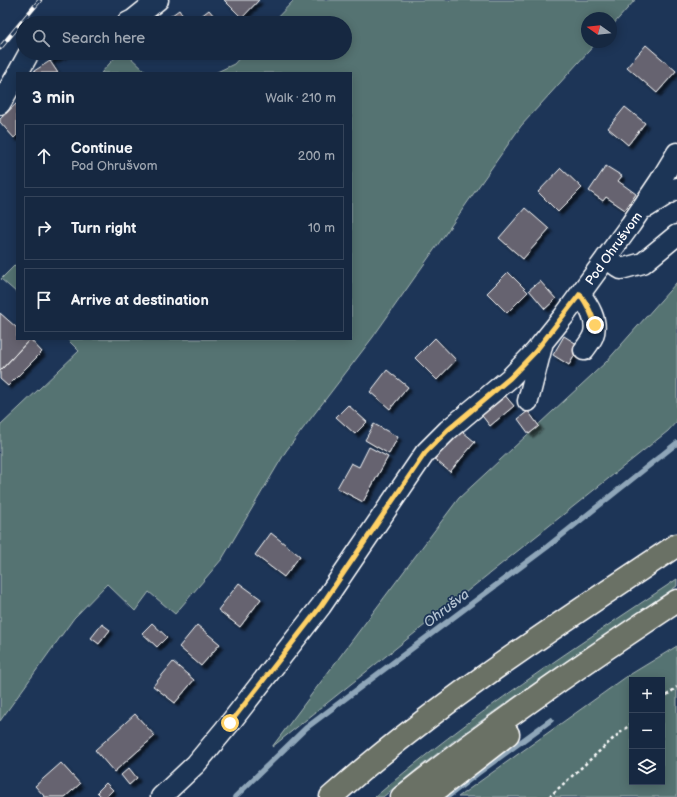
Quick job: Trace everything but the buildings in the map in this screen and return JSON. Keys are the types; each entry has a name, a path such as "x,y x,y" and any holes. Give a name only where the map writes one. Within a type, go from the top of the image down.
{"highway":[{"path":"331,797 387,750 467,689 528,645 677,545"},
{"path":"354,797 434,732 548,648 677,563"},
{"path":"402,797 457,753 534,698 677,601"},
{"path":"427,797 528,719 606,664 677,619"}],"street":[{"path":"138,16 158,0"},
{"path":"19,72 25,60"},
{"path":"0,104 16,77"},
{"name":"Pod Ohrušvom","path":"161,797 196,764 230,723 321,606 425,453 448,430 510,378 544,341 639,212 677,153"},
{"path":"639,212 677,188"},
{"path":"606,258 621,269 636,265 643,262 677,235"},
{"path":"580,294 588,304 595,325 593,336 584,350"},
{"path":"528,401 544,341"}],"path":[{"path":"665,697 677,687"},
{"path":"549,797 629,725"}],"green space":[{"path":"294,0 635,0 617,20 617,12 581,12 581,48 592,48 521,126 373,337 286,451 222,559 175,614 149,592 135,611 107,584 74,618 0,721 0,426 79,351 68,340 352,340 352,72 217,72 234,64 238,60 352,60 352,16 279,16"},
{"path":"113,60 133,60 146,72 102,72"},
{"path":"16,264 16,292 1,279"},
{"path":"677,282 677,421 668,431 272,747 459,498 606,362"},
{"path":"677,579 677,586 490,714 418,768 383,797 375,797 447,738 561,657"},
{"path":"677,646 677,797 458,797 626,677"}],"waterway":[{"name":"Ohrušva","path":"235,797 306,728 547,547 677,443"},
{"path":"447,797 551,720"}],"railway":[{"path":"27,16 40,0"},
{"path":"0,48 16,29"}],"route":[{"path":"230,723 321,606 425,453 448,430 510,378 535,352 580,294 588,304 595,325"}]}
